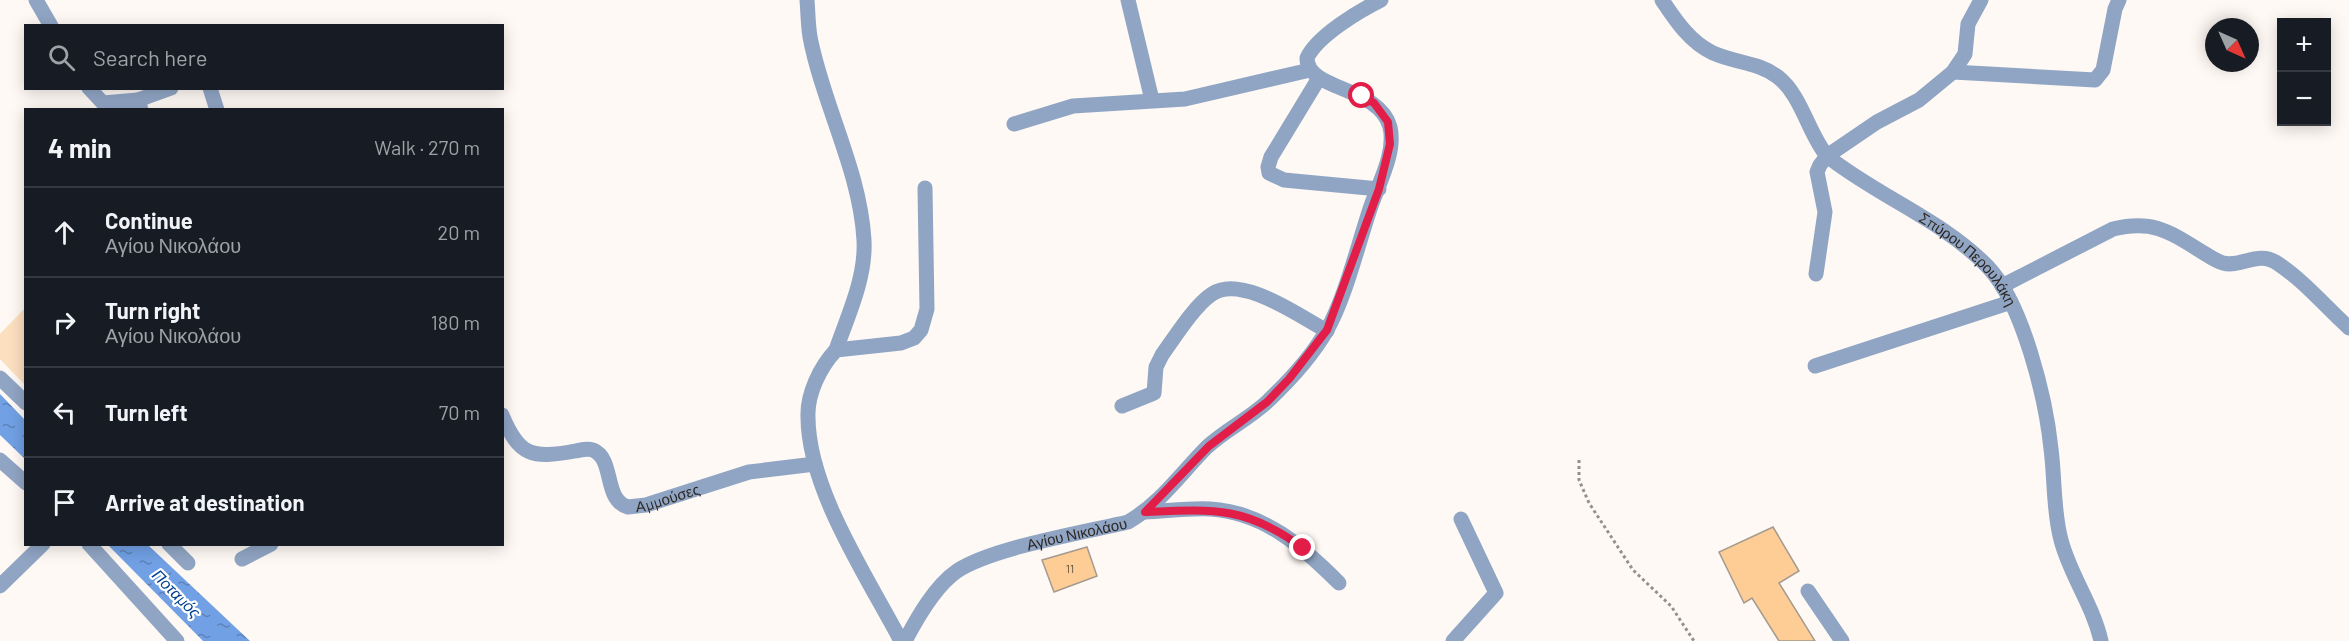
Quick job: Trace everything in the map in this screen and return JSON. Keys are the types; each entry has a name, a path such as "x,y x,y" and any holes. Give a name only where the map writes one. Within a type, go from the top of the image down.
{"street":[{"path":"36,0 50,24"},
{"path":"807,0 810,36 853,182 864,241 862,268 836,350 821,369 811,393 808,417 815,464 828,502 903,641"},
{"path":"1128,0 1152,100"},
{"path":"1315,74 1307,58 1316,44 1364,9 1381,0"},
{"path":"1816,274 1825,212 1817,172 1827,156 1877,122 1919,100 1953,72 1965,54 1968,24 1981,0"},
{"path":"1953,72 2095,80 2103,70 2115,9 2119,0"},
{"name":"Σπύρου Περουλάκη","path":"1666,1 1690,38 1713,53 1766,69 1780,79 1793,95 1816,143 1827,156 1960,243 1990,269 2002,286 2011,302 2034,367 2045,410 2061,542 2074,578 2093,615 2101,641"},
{"path":"1014,124 1073,106 1185,99 1315,74"},
{"path":"1315,74 1271,157 1269,173 1284,180 1379,189"},
{"name":"Αγίου Νικολάου","path":"903,641 931,600 958,570 1008,551 1128,522 1145,512 1209,446 1267,402 1289,379 1327,330 1379,189 1390,144 1388,122 1368,98 1315,74"},
{"path":"90,90 98,100 107,104 140,105 167,90"},
{"path":"211,90 216,108"},
{"path":"836,350 901,344 914,338 921,330 927,309 925,188"},
{"path":"2002,286 2113,229 2133,224 2153,226 2171,232 2220,262 2233,264 2259,258 2275,261 2349,328"},
{"path":"1122,406 1154,393 1156,367 1162,355 1213,293 1231,288 1249,290 1327,330"},
{"path":"1815,366 2011,302"},
{"path":"0,378 24,401"},
{"name":"Αμμούσες","path":"504,420 511,436 528,453 550,456 585,449 595,451 602,459 615,498 628,507 646,505 749,472 815,464"},
{"path":"0,460 24,481"},
{"path":"1145,512 1210,509 1236,513 1261,522 1303,548 1339,583"},
{"path":"1453,641 1496,593 1461,519"},
{"path":"0,586 42,546"},
{"path":"90,546 177,641"},
{"path":"171,546 188,563"},
{"path":"242,559 267,546"},
{"path":"1808,591 1842,641"}],"path":[{"path":"1579,460 1579,480 1589,503 1633,570 1671,606 1694,641"}],"shaded area":[{"path":"24,309 24,384 0,359 0,334"}],"water":[{"path":"0,394 24,419 24,458 0,435"},
{"name":"Ποταμός","path":"109,546 149,546 250,641 203,641"}],"building":[{"path":"1773,527 1799,571 1779,583 1815,641 1779,641 1752,598 1744,603 1719,552"},
{"path":"1087,547 1097,576 1054,592 1042,560"}],"route":[{"path":"1303,548 1261,522 1236,513 1210,509 1145,512 1209,446 1267,402 1289,379 1327,330 1373,200 1379,189 1390,144 1391,131 1388,122 1374,103 1362,96"}]}
